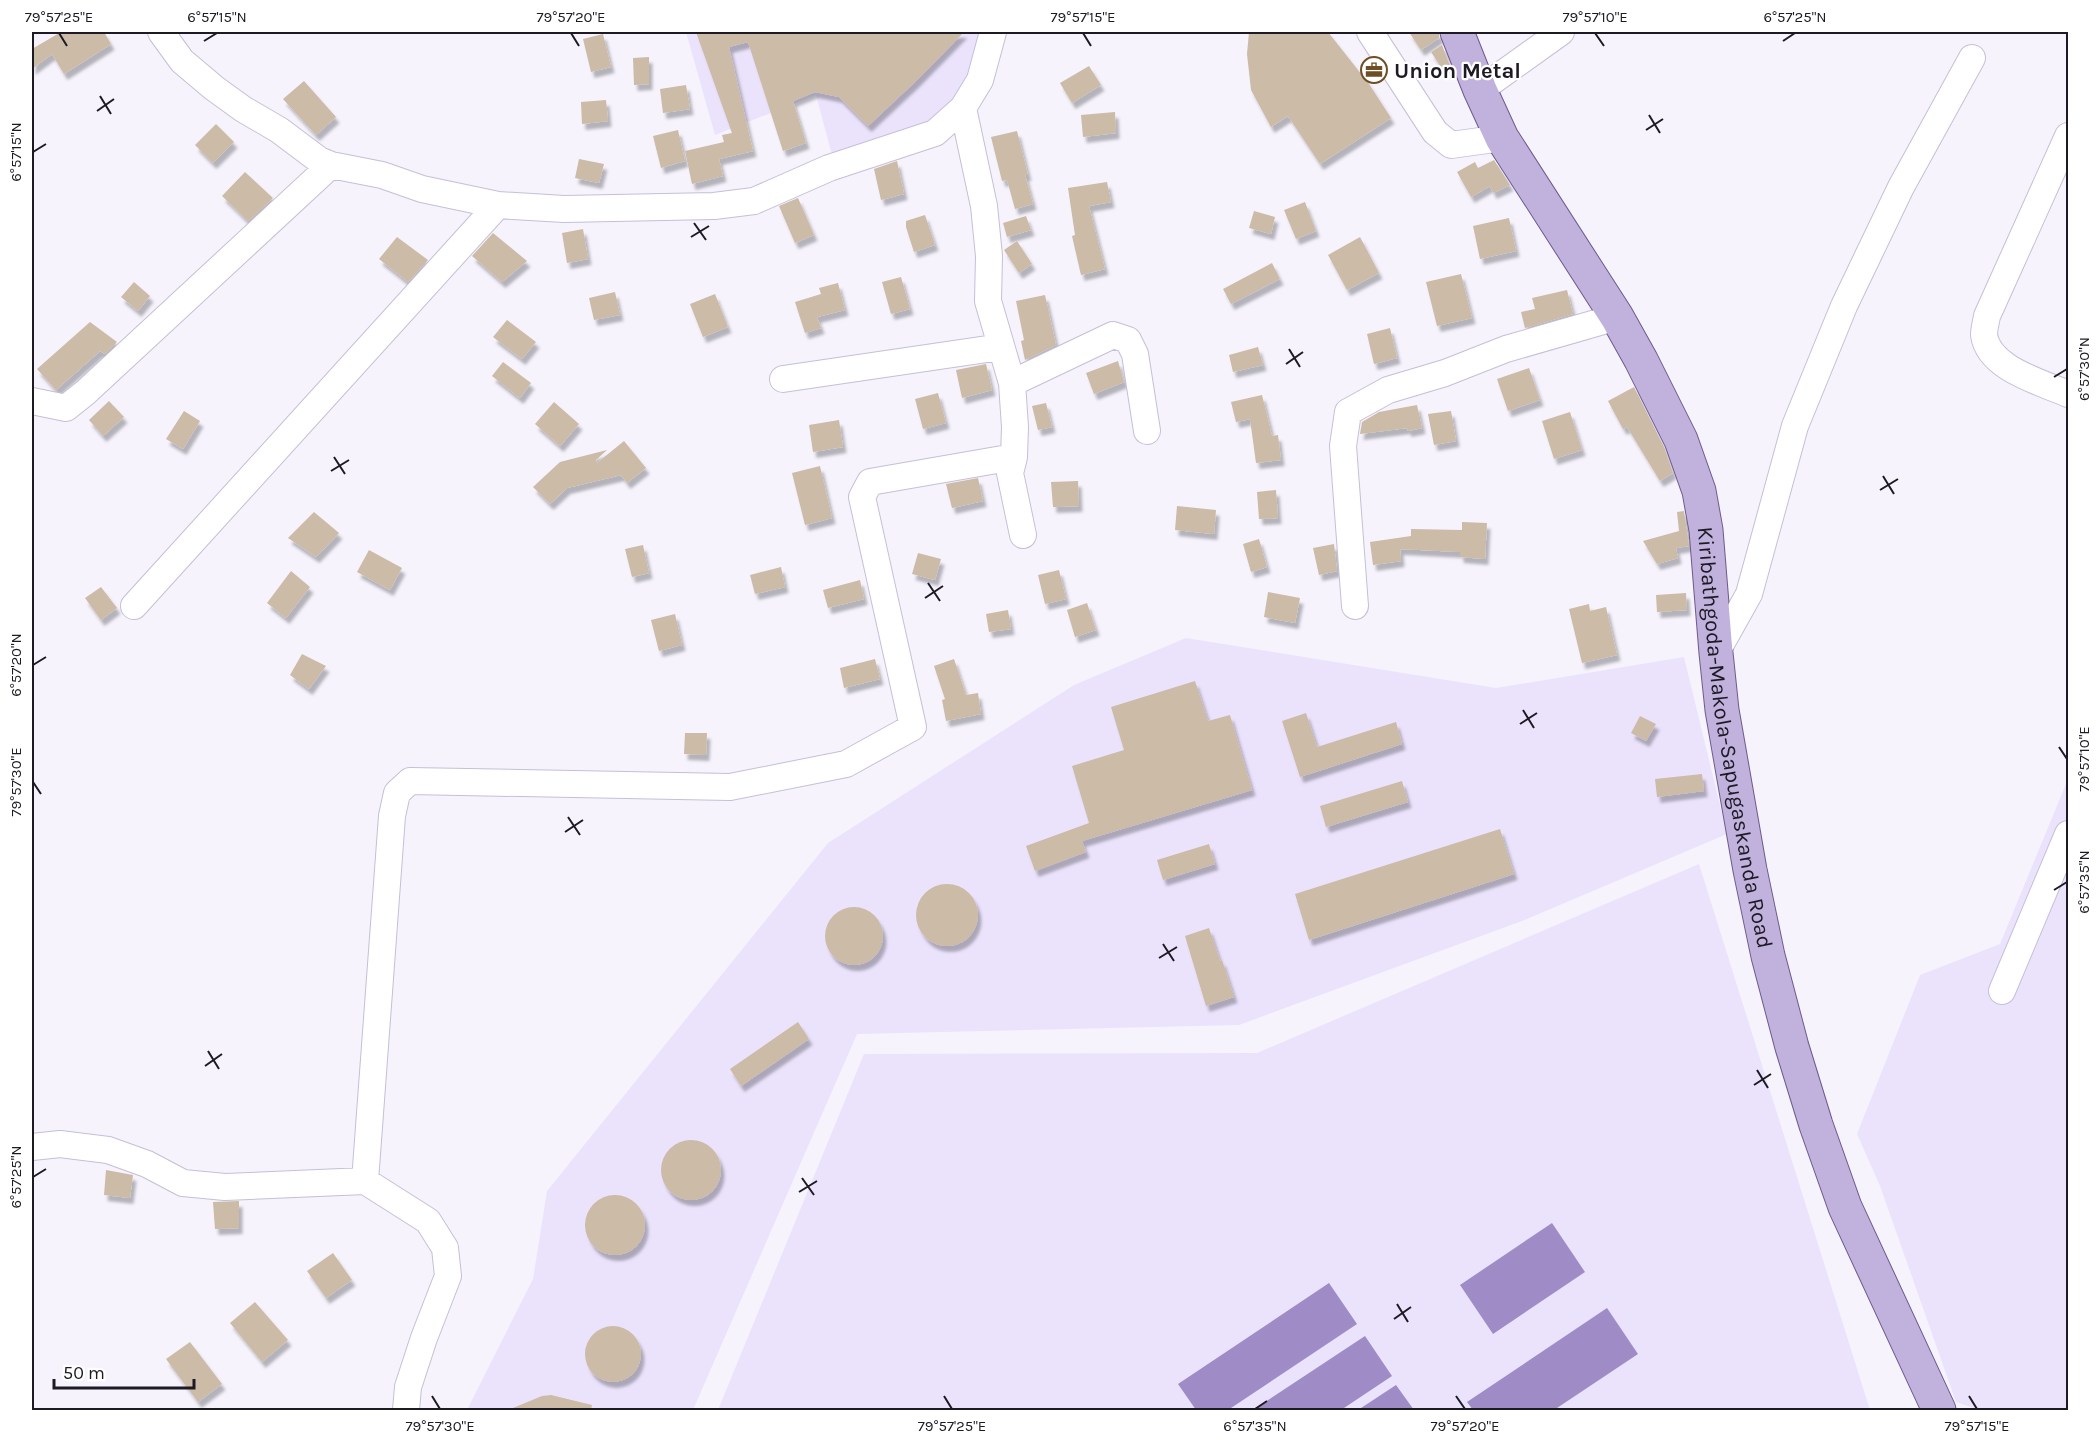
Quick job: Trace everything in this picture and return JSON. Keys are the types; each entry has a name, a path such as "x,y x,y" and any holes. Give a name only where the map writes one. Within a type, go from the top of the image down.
{"main road":[{"name":"Kiribathgoda-Makola-Sapugaskanda Road","path":"1457,32 1502,138 1617,317 1641,360 1681,440 1699,491 1706,530 1722,710 1750,870 1768,956 1792,1047 1845,1207 1939,1410"}],"street":[{"path":"161,32 182,61 214,88 243,109 279,130 319,160 331,165 382,175 422,189 498,205 564,209 714,206 754,201 830,168 935,133 963,108 980,80 993,32"},
{"path":"1370,32 1435,132 1451,145 1502,138"},
{"path":"1480,90 1561,32"},
{"path":"1716,653 1749,594 1795,426 1844,306 1900,187 1972,58"},
{"path":"963,108 984,206 989,256 988,301 1012,383 1015,427 1014,457 1010,473 1023,535"},
{"path":"2068,136 1987,316 1984,333 1989,350 2002,365 2068,394"},
{"path":"32,401 66,408 95,384 331,165"},
{"path":"134,606 498,205"},
{"path":"1355,606 1343,446 1348,412 1388,390 1445,373 1506,350 1617,317"},
{"path":"1012,383 1113,335 1128,340 1136,354 1147,431"},
{"path":"783,379 1001,347"},
{"path":"365,1181 392,816 397,793 410,780 730,787 846,764 913,727 862,497 870,482 1014,457"},
{"path":"2002,991 2068,834"},
{"path":"32,1147 60,1144 108,1150 147,1164 183,1183 225,1187 365,1181 428,1221 445,1248 448,1276 408,1388 406,1410"}],"shaded area":[{"path":"686,32 988,32 952,116 833,159 816,95 715,135"},
{"path":"1186,638 1496,688 1684,657 1727,834 1522,921 1239,1025 857,1034 693,1410 467,1410 533,1279 547,1191 828,843 1074,685"},
{"path":"2068,779 2068,1410 1979,1410 1956,1402 1880,1186 1857,1134 1920,975 2000,944"},
{"path":"1699,864 1870,1410 718,1410 864,1054 1257,1053"},
{"path":"1552,1223 1585,1272 1493,1334 1460,1285"},
{"path":"1329,1283 1357,1324 1228,1410 1196,1410 1178,1384"},
{"path":"1607,1308 1638,1354 1554,1410 1473,1410 1467,1402"},
{"path":"1365,1336 1392,1376 1341,1410 1253,1410"},
{"path":"1396,1385 1414,1410 1358,1410"}],"building":[{"path":"61,32 104,32 111,44 64,74 52,54 32,69 32,49"},
{"path":"696,32 964,32 868,126 839,97 815,92 793,101 806,143 783,151 748,42 729,47 753,151 719,159 723,176 692,184 685,151 724,142 722,135 732,133"},
{"path":"1249,32 1328,32 1369,84 1391,118 1320,164 1288,116 1271,127 1251,90 1247,54"},
{"path":"1409,32 1439,32 1439,38 1421,50"},
{"path":"603,34 611,67 591,72 583,39"},
{"path":"1442,45 1450,66 1443,70 1431,52"},
{"path":"649,57 649,84 634,85 633,58"},
{"path":"1089,66 1101,85 1072,103 1060,83"},
{"path":"304,81 336,117 316,135 283,99"},
{"path":"686,85 690,109 663,113 660,89"},
{"path":"606,100 608,121 582,124 581,102"},
{"path":"1115,112 1116,133 1083,137 1081,115"},
{"path":"216,124 234,142 213,163 195,145"},
{"path":"678,130 685,161 661,168 653,136"},
{"path":"1017,131 1033,204 1015,209 1007,180 1002,181 991,137"},
{"path":"579,159 604,164 599,183 575,178"},
{"path":"1494,160 1510,185 1493,193 1490,186 1471,197 1457,172 1475,162 1478,168"},
{"path":"897,161 904,194 881,200 874,169"},
{"path":"245,172 273,198 248,221 222,196"},
{"path":"1107,182 1111,202 1089,206 1105,269 1081,275 1072,236 1075,235 1068,188"},
{"path":"798,198 814,235 795,243 779,206"},
{"path":"1305,202 1316,231 1296,239 1284,210"},
{"path":"1254,211 1275,217 1271,234 1249,228"},
{"path":"925,215 935,245 914,252 906,221"},
{"path":"1026,216 1031,230 1007,237 1003,223"},
{"path":"1509,218 1516,251 1480,259 1473,226"},
{"path":"583,229 588,259 567,263 562,233"},
{"path":"493,233 527,261 502,282 472,256"},
{"path":"397,237 428,260 408,282 379,259"},
{"path":"1360,237 1379,273 1347,290 1328,255"},
{"path":"1017,241 1032,264 1019,273 1004,250"},
{"path":"1272,263 1280,279 1231,304 1223,289"},
{"path":"1461,274 1472,318 1437,326 1426,282"},
{"path":"901,277 910,309 891,314 882,282"},
{"path":"134,282 150,296 138,311 121,297"},
{"path":"838,283 845,310 817,317 821,328 805,333 795,302 821,294 819,288"},
{"path":"1567,290 1573,314 1525,328 1521,312 1535,309 1532,298"},
{"path":"615,292 620,315 594,320 589,298"},
{"path":"715,294 728,327 703,337 690,304"},
{"path":"1045,295 1056,345 1025,360 1021,341 1024,340 1016,301"},
{"path":"507,320 536,342 522,359 493,337"},
{"path":"90,322 117,342 105,354 100,351 56,390 37,369"},
{"path":"1390,328 1397,358 1374,364 1367,334"},
{"path":"1258,347 1263,365 1233,372 1229,355"},
{"path":"1118,361 1124,382 1094,394 1086,373"},
{"path":"503,362 531,383 520,398 492,376"},
{"path":"986,364 992,390 962,398 956,370"},
{"path":"1529,368 1540,400 1508,411 1497,379"},
{"path":"1634,387 1664,447 1673,473 1660,481 1627,427 1623,429 1608,401"},
{"path":"938,393 946,423 923,429 915,399"},
{"path":"1262,395 1272,436 1278,435 1281,460 1256,463 1250,419 1236,422 1231,402"},
{"path":"109,401 124,417 103,436 89,420"},
{"path":"554,402 579,424 560,446 535,424"},
{"path":"1046,403 1052,427 1038,430 1032,406"},
{"path":"1417,405 1422,428 1360,434 1362,422 1379,412"},
{"path":"184,411 200,421 183,449 166,439"},
{"path":"1451,411 1456,441 1434,445 1428,414"},
{"path":"1570,412 1582,450 1554,459 1542,421"},
{"path":"839,420 843,447 813,452 809,425"},
{"path":"624,441 646,468 627,483 621,475 567,488 550,504 533,487 560,462 607,450 596,460 597,463"},
{"path":"820,466 832,518 805,525 792,473"},
{"path":"978,478 983,501 952,508 946,484"},
{"path":"1078,481 1079,506 1053,507 1051,482"},
{"path":"1276,490 1278,518 1259,519 1257,492"},
{"path":"1177,506 1216,510 1214,534 1175,530"},
{"path":"1684,511 1689,546 1676,548 1678,558 1657,564 1643,541 1679,531 1677,512"},
{"path":"314,512 339,533 316,557 288,538"},
{"path":"1462,522 1487,523 1485,559 1460,557 1460,552 1400,549 1401,561 1373,565 1370,542 1411,536 1411,529 1462,530"},
{"path":"1259,539 1267,567 1251,572 1243,544"},
{"path":"1334,544 1337,571 1319,575 1313,548"},
{"path":"643,545 649,573 632,577 625,549"},
{"path":"369,550 402,568 390,590 357,572"},
{"path":"918,553 941,559 935,580 912,574"},
{"path":"781,567 785,587 755,594 750,575"},
{"path":"1059,570 1066,599 1045,604 1038,575"},
{"path":"291,571 310,587 286,618 267,603"},
{"path":"860,580 864,599 828,608 823,590"},
{"path":"101,587 117,608 101,620 85,598"},
{"path":"1268,592 1300,598 1295,623 1264,617"},
{"path":"1686,593 1687,610 1657,612 1656,595"},
{"path":"1087,603 1096,630 1075,637 1067,610"},
{"path":"1589,604 1590,611 1606,607 1617,655 1582,663 1569,609"},
{"path":"1008,610 1011,629 989,632 986,614"},
{"path":"675,614 682,645 659,651 651,620"},
{"path":"302,654 326,666 309,689 290,675"},
{"path":"875,659 880,679 844,688 840,668"},
{"path":"954,659 966,695 978,693 981,714 946,721 942,700 945,699 934,666"},
{"path":"1195,681 1208,721 1230,715 1252,790 1082,841 1086,852 1035,871 1026,846 1089,823 1072,766 1124,750 1111,707"},
{"path":"1306,713 1317,747 1396,722 1402,744 1300,777 1282,721"},
{"path":"1640,716 1656,724 1646,741 1631,733"},
{"path":"685,733 707,733 706,755 684,754"},
{"path":"1702,774 1704,791 1657,797 1655,779"},
{"path":"1402,781 1408,802 1326,827 1320,806"},
{"path":"1500,829 1514,874 1309,940 1295,894"},
{"path":"1209,844 1215,864 1163,880 1157,860"},
{"path":"947,884 969,893 978,915 969,937 947,946 925,937 916,915 925,893"},
{"path":"848,907 860,907 875,915 883,930 883,942 875,957 860,965 848,965 833,957 825,942 825,930 833,915"},
{"path":"1209,928 1234,997 1206,1006 1185,936"},
{"path":"798,1022 809,1039 741,1086 730,1069"},
{"path":"685,1140 697,1140 708,1145 716,1153 721,1170 719,1182 708,1195 697,1200 685,1200 674,1195 666,1187 661,1176 661,1164 666,1153 674,1145"},
{"path":"106,1170 133,1175 130,1198 104,1195"},
{"path":"615,1195 632,1200 640,1208 645,1225 640,1242 632,1250 615,1255 598,1250 590,1242 585,1225 590,1208 598,1200"},
{"path":"239,1201 239,1228 215,1229 213,1202"},
{"path":"333,1253 352,1280 326,1298 307,1271"},
{"path":"255,1302 288,1340 262,1362 230,1323"},
{"path":"607,1326 619,1326 629,1330 637,1338 641,1354 637,1370 629,1378 619,1382 607,1382 597,1378 589,1370 585,1360 585,1348 589,1338 597,1330"},
{"path":"190,1342 222,1384 198,1402 166,1359"},
{"path":"551,1395 592,1405 591,1410 508,1410 542,1396"}],"place":[{"name":"Union Metal","path":"1374,70"}]}
